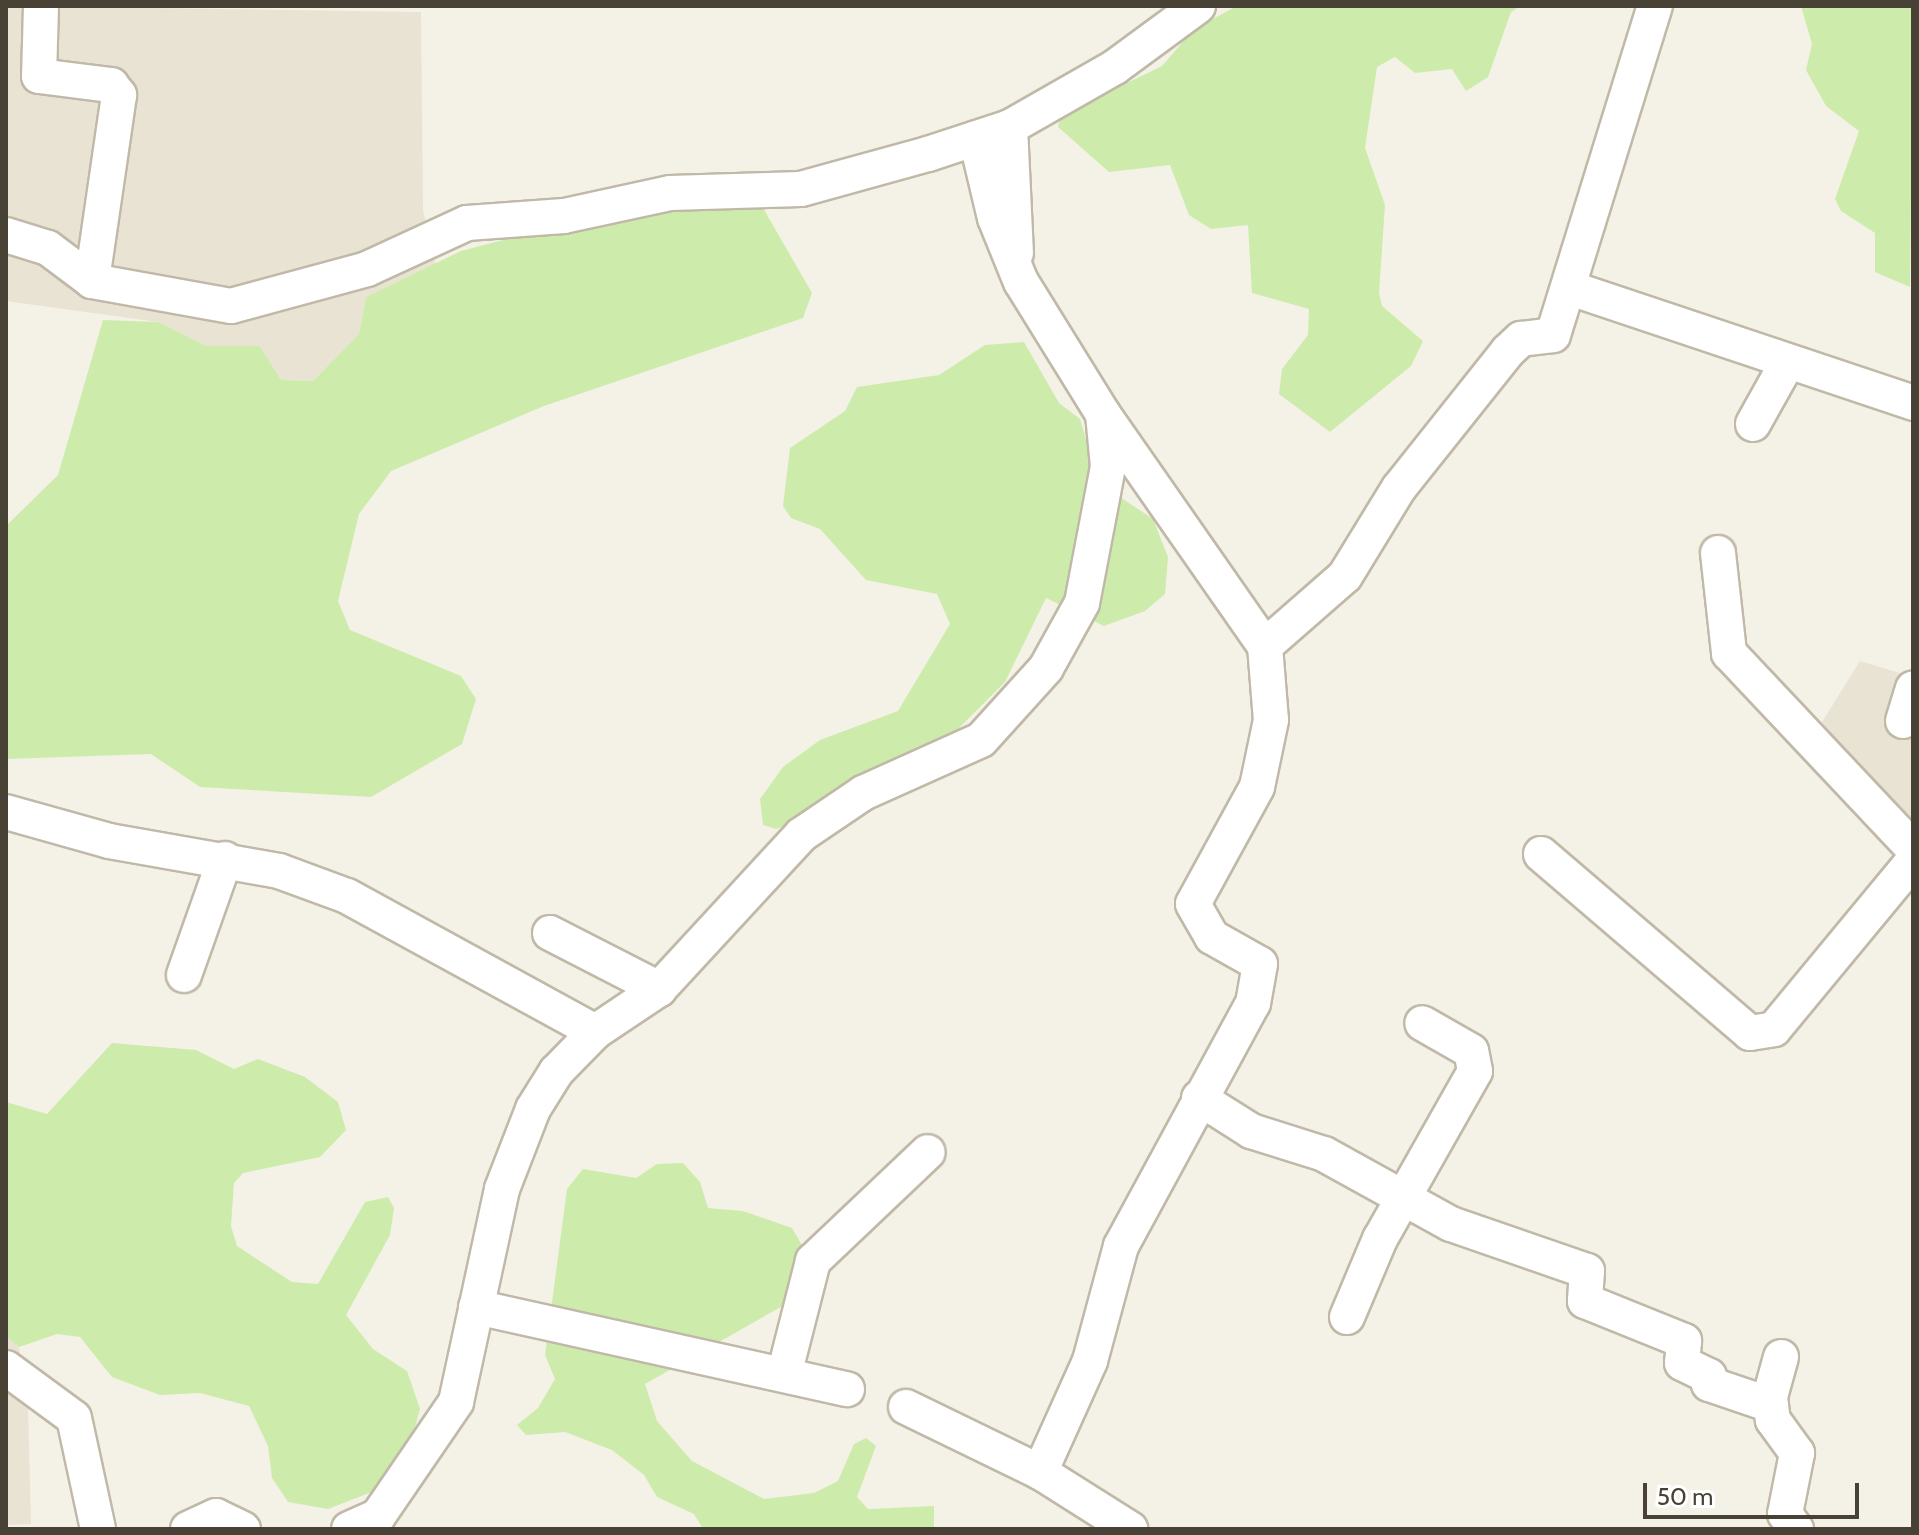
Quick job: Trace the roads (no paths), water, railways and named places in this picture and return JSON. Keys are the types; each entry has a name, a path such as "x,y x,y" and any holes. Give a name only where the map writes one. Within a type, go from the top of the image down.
{"street":[{"path":"41,6 39,76 111,85 119,95 92,281"},
{"path":"6,235 48,248 92,281 154,298 231,306 367,269 467,223 564,216 670,193 801,189 976,138 1010,127 1115,67 1198,6"},
{"path":"1265,646 1345,576 1399,488 1508,351 1521,339 1553,335 1573,289 1655,6"},
{"path":"1010,127 998,168 1016,265 1059,351 1265,646 1271,720 1257,787 1193,904 1212,937 1250,954 1262,971 1253,1003 1121,1246 1090,1361 1040,1472"},
{"path":"976,138 998,168"},
{"path":"1573,289 1786,365 1913,403"},
{"path":"1753,424 1786,365"},
{"path":"349,1529 378,1516 429,1450 456,1402 502,1189 533,1109 595,1032 659,989 801,835 863,793 981,740 1046,668 1082,603 1108,467 1103,414"},
{"path":"1718,553 1729,653 1913,848"},
{"path":"6,812 109,841 225,859 279,871 380,912 595,1032"},
{"path":"1541,854 1750,1033 1774,1029 1913,861"},
{"path":"184,975 225,859"},
{"path":"550,933 659,989"},
{"path":"1347,1317 1404,1195 1476,1060 1463,1044 1422,1023"},
{"path":"1199,1098 1264,1137 1324,1154 1404,1195 1451,1224 1587,1271 1585,1301 1684,1341 1682,1363 1709,1376 1709,1384 1771,1405"},
{"path":"785,1371 813,1261 928,1152"},
{"path":"476,1307 785,1371 847,1389"},
{"path":"1781,1357 1771,1405 1797,1453 1785,1514 1796,1529"},
{"path":"10,1375 74,1418 98,1529"},
{"path":"906,1407 1040,1472 1130,1529"},
{"path":"188,1529 216,1516 243,1529"}]}
